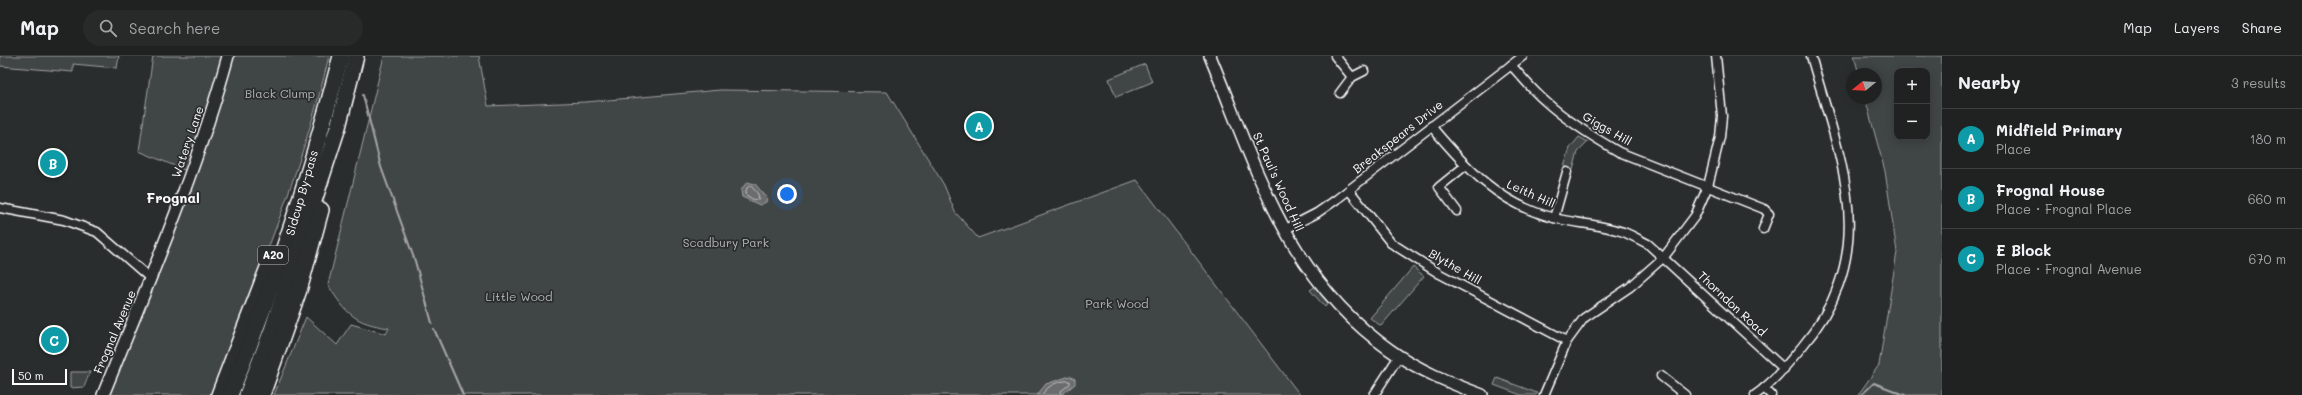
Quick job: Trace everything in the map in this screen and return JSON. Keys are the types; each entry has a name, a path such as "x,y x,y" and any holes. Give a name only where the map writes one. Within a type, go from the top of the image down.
{"highway":[{"name":"Sidcup By-pass","path":"230,395 257,329 288,242 341,56"},
{"name":"Sidcup By-pass","path":"247,395 272,330 338,127 356,56"},
{"name":"A20","path":"219,395 325,114"},
{"name":"A20","path":"262,395 300,287 329,180 338,127"}],"street":[{"name":"Watery Lane","path":"151,279 192,172 228,56"},
{"name":"St Paul's Wood Hill","path":"1210,56 1284,230 1299,257 1330,297 1360,326 1399,356 1450,383 1482,395"},
{"path":"1335,56 1352,77"},
{"name":"Breakspears Drive","path":"1284,230 1316,213 1348,190 1523,56"},
{"path":"1544,395 1568,341 1584,318 1630,287 1664,257 1694,216 1708,186 1720,137 1722,116 1716,56"},
{"path":"1755,395 1784,369 1816,328 1833,301 1845,264 1850,233 1847,188 1811,56"},
{"name":"Giggs Hill","path":"1511,65 1544,101 1584,131 1619,152 1764,209 1769,214 1763,229"},
{"path":"1340,93 1352,77 1364,71"},
{"name":"Leith Hill","path":"1431,126 1465,166 1487,185 1509,200 1554,218 1625,233 1648,244 1664,257"},
{"path":"1457,211 1439,187 1465,166"},
{"path":"1554,218 1568,172"},
{"name":"Blythe Hill","path":"1348,190 1391,243 1440,274 1568,341"},
{"path":"0,208 64,220 97,232 151,279"},
{"name":"Thorndon Road","path":"1664,257 1784,369"},
{"name":"Frognal Avenue","path":"103,395 151,279"},
{"path":"1374,395 1399,356"},
{"path":"1661,376 1685,395"},
{"path":"1764,388 1772,395"}],"green space":[{"path":"0,56 119,56 117,68 73,64 73,72 0,66"},
{"path":"153,56 225,56 187,171 139,151"},
{"name":"Black Clump","path":"232,56 329,56 305,143 276,227 211,395 105,395"},
{"name":"Scadbury Park","path":"384,56 479,56 488,106 586,102 720,90 887,92 944,185 955,212 978,238 1137,180 1300,395 274,395 306,317 337,345 351,324 386,334 389,328 368,323 353,316 341,304 328,285"},
{"path":"1854,56 1942,56 1942,395 1858,395 1879,365 1897,252 1885,171 1867,104 1882,104 1882,68 1857,68"},
{"path":"1145,64 1152,82 1116,97 1109,79"},
{"path":"1579,137 1588,142 1578,152 1573,170 1564,167 1570,148"},
{"path":"1413,267 1424,276 1381,326 1370,318"},
{"path":"1316,286 1329,302 1325,307 1310,290"},
{"path":"70,372 90,372 84,387 70,388"},
{"path":"1497,378 1537,393 1536,395 1521,395 1494,385"}],"water":[{"path":"747,182 755,184 767,198 766,202 760,205 742,197 741,190"},
{"path":"1070,376 1075,379 1075,384 1061,395 1037,395 1046,384"}],"waterway":[{"path":"363,95 381,167 415,261 432,323"},
{"path":"434,329 463,395"},
{"path":"1861,395 1874,383 1905,395"}],"place":[{"name":"Midfield Primary","path":"979,126"},
{"name":"Frognal House","path":"53,163"},
{"name":"E Block","path":"54,340"}],"district":[{"name":"Frognal","path":"173,198"}],"park label":[{"name":"Little Wood","path":"519,297"},
{"name":"Park Wood","path":"1117,304"}]}
